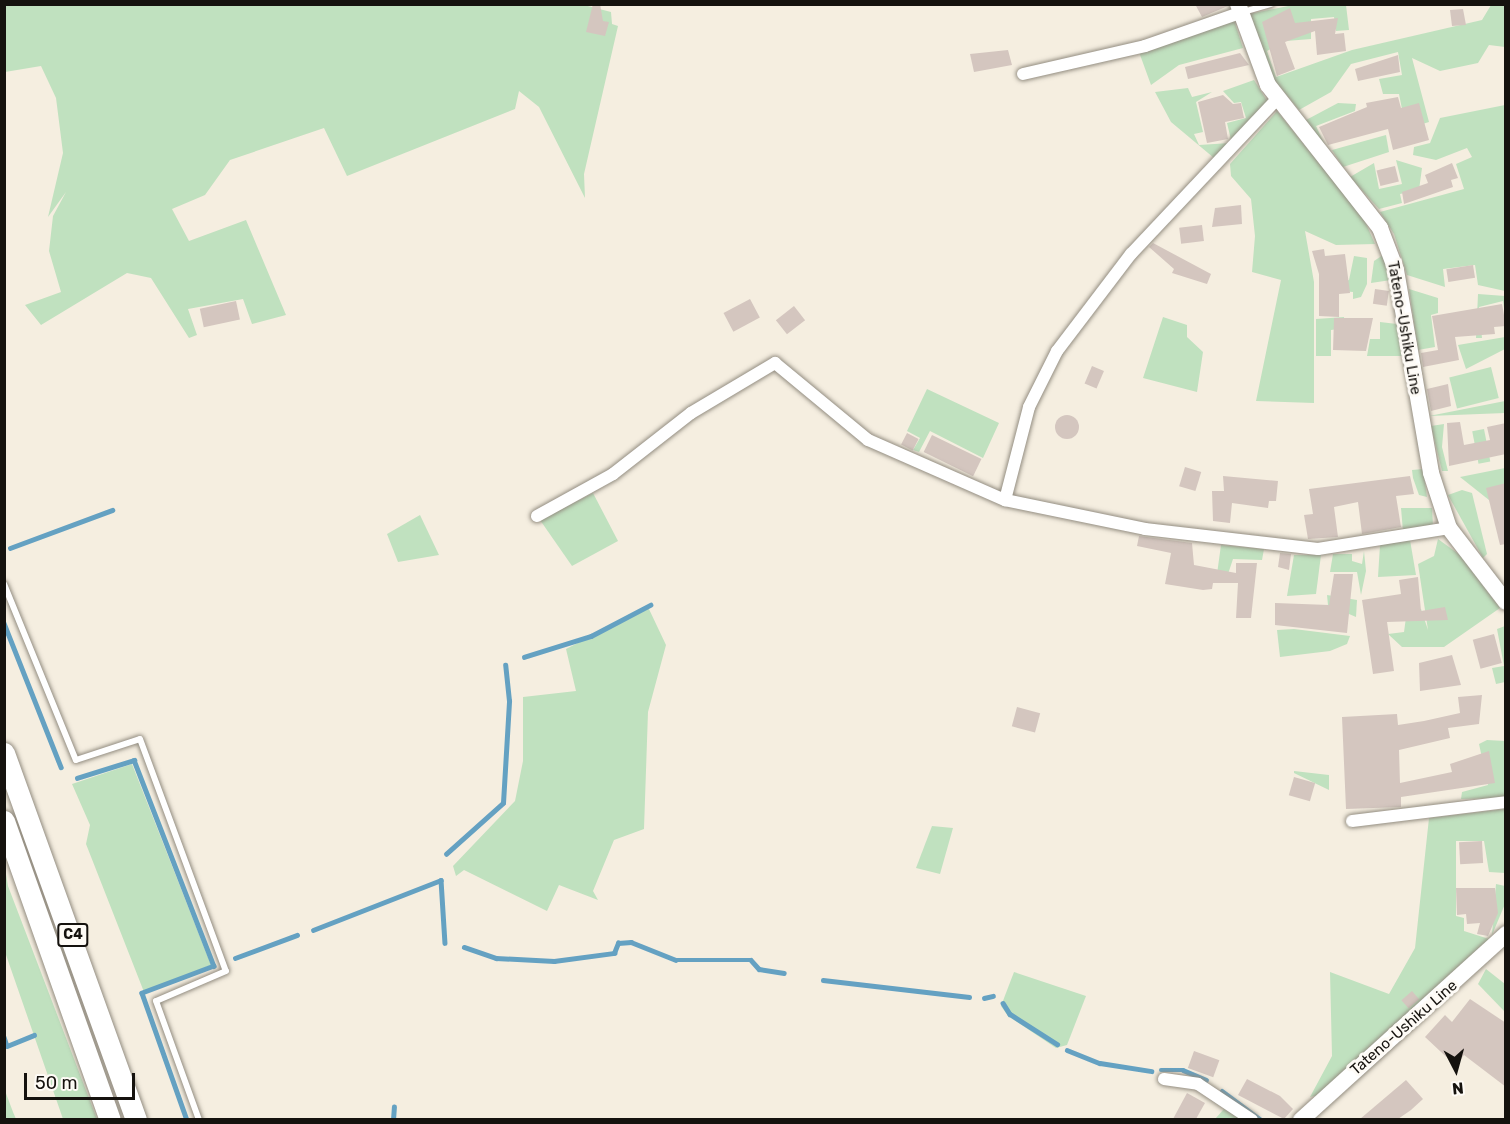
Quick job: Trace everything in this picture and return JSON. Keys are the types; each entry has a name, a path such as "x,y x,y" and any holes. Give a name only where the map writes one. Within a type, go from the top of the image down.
{"highway":[{"name":"C4","path":"4,753 136,1119"},
{"name":"C4","path":"4,821 110,1119"}],"main road":[{"name":"Tateno-Ushiku Line","path":"1239,9 1261,73 1380,228 1390,250 1431,472 1449,528 1506,602"},
{"name":"Tateno-Ushiku Line","path":"1300,1119 1506,934"}],"street":[{"path":"1023,74 1145,46 1239,9"},
{"path":"1005,500 1029,407 1057,351 1131,254 1278,98"},
{"path":"537,516 613,474 691,413 775,363 868,440 1005,500 1145,529 1318,549 1449,528"},
{"path":"1352,821 1506,802"},
{"path":"1164,1079 1198,1084 1252,1119"}],"lane":[{"path":"1239,9 1271,4"},
{"path":"4,585 76,760 140,739 226,971 156,1001 199,1119"}],"green space":[{"path":"580,4 611,12 612,24 618,26 584,174 585,198 539,107 519,91 515,109 347,176 324,128 230,160 205,195 172,209 189,241 246,220 286,315 252,324 243,299 188,309 197,335 189,338 151,278 127,273 41,325 25,305 61,292 49,251 53,216 66,192 48,217 63,153 56,98 41,66 5,72 5,5"},
{"path":"1293,5 1346,5 1349,30 1336,31 1334,17 1311,19 1311,39 1286,41 1267,51 1276,77 1352,50 1482,20 1491,5 1505,5 1505,47 1489,45 1478,63 1440,71 1412,58 1429,122 1406,129 1399,94 1383,94 1379,79 1402,75 1398,52 1351,64 1331,92 1299,110 1271,76 1249,14"},
{"path":"1234,20 1243,48 1179,65 1151,85 1139,52"},
{"path":"1254,80 1269,104 1231,140 1227,123 1246,118 1241,102 1234,103 1223,91"},
{"path":"1188,88 1192,97 1212,92 1196,102 1203,132 1194,134 1199,145 1230,143 1214,158 1171,122 1155,92"},
{"path":"1338,103 1356,104 1355,111 1316,126 1326,147 1306,120"},
{"path":"1505,105 1505,291 1478,285 1475,265 1443,269 1445,287 1407,275 1394,234 1380,212 1464,189 1456,164 1472,157 1467,148 1436,160 1413,155 1414,147 1430,143 1440,118"},
{"path":"1277,111 1364,219 1375,244 1336,245 1305,231 1314,282 1314,403 1256,401 1281,280 1252,272 1255,236 1251,199 1231,176 1230,164"},
{"path":"1386,135 1389,152 1343,167 1332,150"},
{"path":"1396,160 1422,168 1419,190 1400,194 1402,203 1379,209 1350,177 1374,163 1379,189 1402,184"},
{"path":"1383,255 1391,280 1371,283 1374,261"},
{"path":"1354,256 1367,258 1367,284 1361,297 1353,299 1353,292 1341,291 1339,282 1349,280"},
{"path":"1409,289 1438,298 1438,313 1431,315 1435,347 1418,350"},
{"path":"1478,294 1505,296 1505,315 1503,301 1479,307 1482,338 1476,338"},
{"path":"1163,317 1187,325 1187,337 1203,352 1197,392 1143,378"},
{"path":"1344,317 1345,328 1331,330 1331,356 1316,356 1316,319"},
{"path":"1380,322 1397,324 1402,356 1367,356 1370,339 1380,339"},
{"path":"1505,337 1505,349 1466,369 1458,345"},
{"path":"1491,367 1499,398 1457,408 1449,377"},
{"path":"927,389 999,423 983,458 930,431 919,452 913,450 920,438 907,431"},
{"path":"1505,401 1505,413 1429,416"},
{"path":"1444,424 1442,447 1448,471 1442,471 1431,426"},
{"path":"1484,429 1490,461 1479,464 1472,431"},
{"path":"1505,468 1505,483 1489,500 1460,477"},
{"path":"1423,469 1427,497 1419,495 1413,478 1412,470"},
{"path":"1462,490 1472,493 1487,554 1483,558 1448,495"},
{"path":"593,493 618,541 572,566 540,520"},
{"path":"1401,508 1432,508 1433,526 1403,531"},
{"path":"420,515 439,555 398,562 387,534"},
{"path":"1438,539 1460,555 1500,608 1444,647 1402,647 1388,634 1404,632 1407,610 1421,609 1428,630 1418,564 1434,556"},
{"path":"1410,540 1416,575 1378,577 1380,545"},
{"path":"1221,545 1264,549 1262,560 1233,559 1228,574 1217,574"},
{"path":"1364,551 1366,571 1361,595 1357,572 1330,572 1333,554 1352,554 1352,561 1362,564"},
{"path":"1294,555 1321,555 1316,594 1287,596"},
{"path":"1327,595 1357,600 1356,617 1328,605"},
{"path":"648,607 666,645 648,712 644,829 614,840 593,891 598,900 559,885 547,911 464,870 456,876 453,866 515,801 523,761 523,697 576,691 566,649"},
{"path":"1505,626 1505,682 1496,684 1492,668 1504,666 1497,629"},
{"path":"1294,629 1350,636 1347,644 1330,651 1280,657 1277,630"},
{"path":"1487,740 1505,741 1505,798 1461,799 1462,792 1488,785 1479,744"},
{"path":"132,764 211,965 144,992 86,844 90,825 72,784"},
{"path":"1294,771 1329,775 1329,790 1294,773"},
{"path":"1505,809 1505,873 1489,872 1484,841 1456,841 1456,916 1464,918 1464,931 1489,939 1319,1095 1310,1097 1332,1056 1330,972 1389,994 1415,948 1429,818"},
{"path":"932,826 953,828 940,874 916,868"},
{"path":"5,868 8,886 97,1119 63,1119 5,952"},
{"path":"1496,884 1505,886 1505,904 1492,935"},
{"path":"1486,969 1505,984 1505,1012 1478,984"},
{"path":"1014,972 1086,996 1067,1045 1056,1048 1008,1016 1001,1006"},
{"path":"4,1088 13,1112 16,1119 5,1119"},
{"path":"1224,1109 1240,1119 1215,1119"}],"building":[{"path":"593,4 600,4 603,21 609,22 605,36 586,32"},
{"path":"1195,4 1228,4 1228,6 1202,17"},
{"path":"1290,8 1295,23 1338,18 1335,34 1344,33 1346,51 1317,55 1315,31 1285,42 1295,69 1277,76 1262,22"},
{"path":"1463,9 1466,25 1452,26 1450,10"},
{"path":"1008,50 1012,65 974,72 970,54"},
{"path":"1240,53 1249,65 1188,79 1185,67"},
{"path":"1398,55 1400,72 1358,81 1355,69"},
{"path":"1223,95 1233,104 1241,103 1244,118 1225,122 1228,139 1207,143 1198,102"},
{"path":"1398,97 1401,108 1419,103 1429,140 1393,150 1388,129 1328,145 1319,127 1367,107 1366,103"},
{"path":"1452,163 1458,178 1451,180 1453,187 1404,204 1402,192 1428,183 1425,175"},
{"path":"1395,166 1399,182 1380,186 1377,171"},
{"path":"1241,205 1242,224 1212,227 1215,208"},
{"path":"1202,225 1204,241 1181,244 1179,228"},
{"path":"1153,243 1211,274 1207,284 1172,273 1174,269 1149,247"},
{"path":"1324,249 1325,256 1345,254 1350,293 1339,294 1339,317 1319,316 1319,274 1312,251"},
{"path":"1473,265 1475,278 1448,282 1446,269"},
{"path":"1375,289 1389,291 1387,306 1373,304"},
{"path":"750,299 760,318 733,332 724,313"},
{"path":"236,301 240,320 204,327 200,309"},
{"path":"1502,304 1506,326 1494,327 1495,334 1455,337 1459,360 1423,367 1421,353 1438,350 1432,316"},
{"path":"794,306 805,320 787,334 776,320"},
{"path":"1334,318 1373,318 1366,351 1333,350"},
{"path":"1092,366 1104,371 1097,389 1085,383"},
{"path":"1448,384 1451,406 1431,411 1427,389"},
{"path":"1067,415 1076,418 1079,427 1076,436 1067,439 1058,436 1055,427 1058,418"},
{"path":"1460,422 1464,445 1490,440 1487,427 1506,423 1506,454 1449,466 1447,423"},
{"path":"907,433 919,439 913,450 901,445"},
{"path":"932,435 981,459 973,476 924,452"},
{"path":"1185,467 1201,472 1195,491 1179,486"},
{"path":"1223,476 1278,481 1276,501 1269,501 1268,508 1232,503 1230,523 1213,521 1212,491 1224,491"},
{"path":"1410,476 1414,494 1396,496 1401,527 1362,534 1358,502 1334,507 1338,537 1308,539 1304,515 1313,514 1309,489"},
{"path":"1506,483 1506,544 1500,545 1486,488"},
{"path":"1139,536 1192,543 1194,565 1236,573 1236,563 1257,563 1251,618 1236,618 1238,583 1213,583 1212,589 1203,590 1165,584 1171,553 1137,546"},
{"path":"1280,553 1291,554 1289,570 1278,567"},
{"path":"1334,574 1353,574 1347,633 1275,625 1275,603 1329,605"},
{"path":"1418,577 1421,611 1445,607 1448,620 1387,622 1394,671 1373,674 1362,600 1401,594 1399,580"},
{"path":"1494,634 1502,663 1481,669 1473,640"},
{"path":"1452,655 1461,685 1420,691 1419,663"},
{"path":"1482,695 1479,724 1448,728 1450,738 1399,750 1400,783 1452,772 1450,764 1489,751 1495,783 1401,797 1401,807 1346,809 1342,717 1397,714 1398,725 1424,721 1460,713 1458,697"},
{"path":"1017,707 1040,713 1035,733 1012,726"},
{"path":"1294,777 1315,783 1310,801 1289,795"},
{"path":"1482,841 1483,863 1460,864 1459,842"},
{"path":"1456,888 1495,888 1498,913 1488,936 1477,934 1480,923 1467,924 1466,914 1457,915"},
{"path":"1412,991 1419,999 1409,1008 1401,1000"},
{"path":"1470,999 1506,1023 1506,1087 1464,1055 1456,1066 1425,1037 1445,1015 1452,1022"},
{"path":"1194,1051 1219,1060 1213,1077 1188,1068"},
{"path":"1247,1079 1280,1096 1293,1109 1284,1119 1238,1095"},
{"path":"1406,1080 1423,1099 1411,1110 1398,1119 1360,1119"},
{"path":"1187,1093 1205,1103 1196,1119 1173,1119"}],"waterway":[{"path":"10,548 112,510"},
{"path":"524,657 591,636 650,605"},
{"path":"4,623 61,767"},
{"path":"446,854 503,803 509,701 505,665"},
{"path":"77,778 134,760 214,966 142,993 187,1120"},
{"path":"313,930 441,880 445,943"},
{"path":"235,958 297,935"},
{"path":"464,947 496,958 554,961 614,953 618,943 631,942 676,960 751,960 759,969 784,973"},
{"path":"823,980 969,997"},
{"path":"984,998 993,996"},
{"path":"1003,1003 1010,1014 1057,1044"},
{"path":"4,1037 7,1046 34,1035"},
{"path":"1067,1050 1100,1063 1151,1071"},
{"path":"1161,1070 1183,1070 1206,1080"},
{"path":"1222,1091 1261,1120"},
{"path":"393,1120 394,1107"}]}
